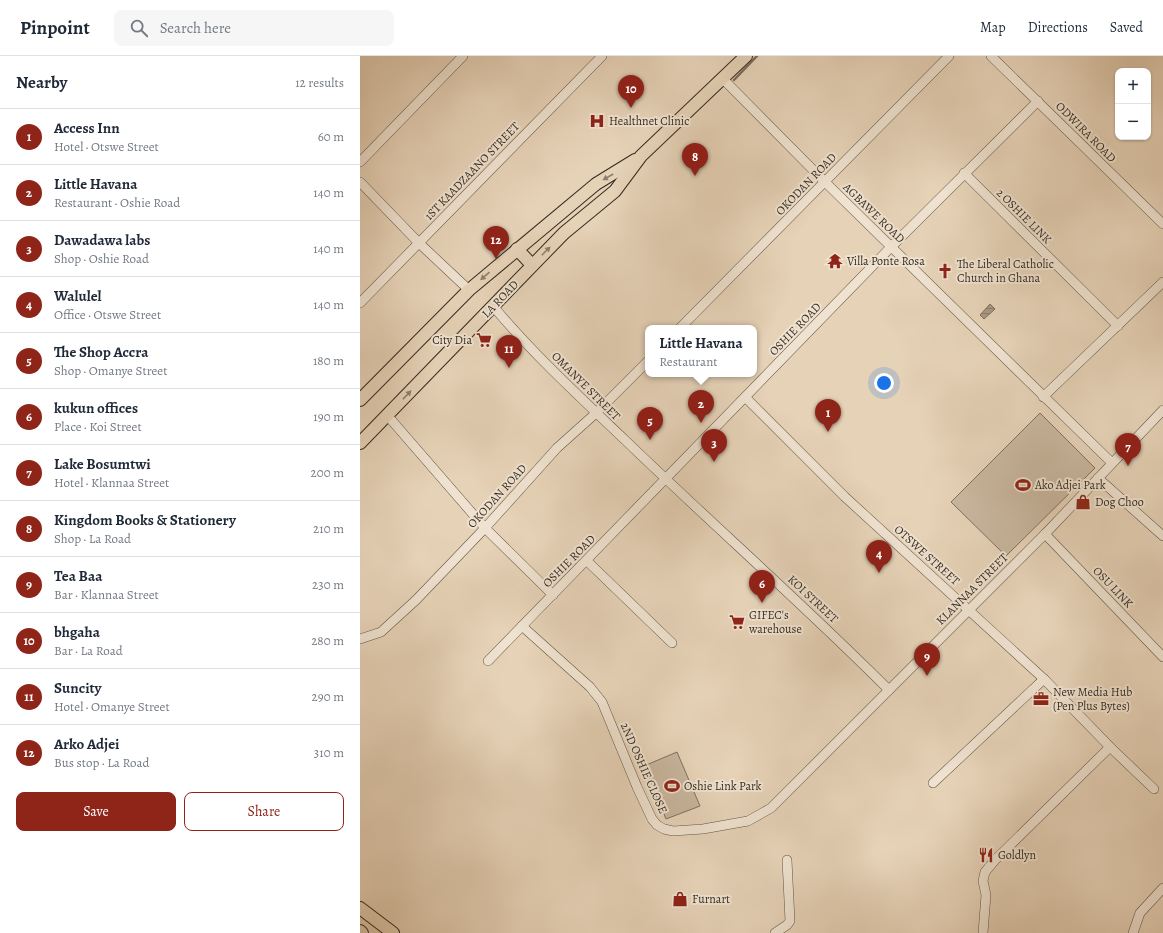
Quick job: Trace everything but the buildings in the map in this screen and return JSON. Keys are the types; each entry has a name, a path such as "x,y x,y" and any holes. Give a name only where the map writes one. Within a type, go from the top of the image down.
{"main road":[{"name":"LA ROAD","path":"360,443 532,265 564,233 615,191 641,156 746,56"},
{"name":"LA ROAD","path":"360,400 469,290 596,184 641,156"},
{"path":"517,249 532,265"},
{"path":"360,908 393,933"}],"street":[{"path":"360,162 463,56"},
{"name":"1ST KAADZAANO STREET","path":"360,303 602,56"},
{"name":"OKODAN ROAD","path":"683,325 775,234 824,181 949,56"},
{"name":"ODWIRA ROAD","path":"991,56 1163,224"},
{"name":"AGBAWE ROAD","path":"722,79 750,105 891,247 973,325 1043,397 1112,463"},
{"name":"OSHIE ROAD","path":"488,661 746,398 891,247 1038,101"},
{"name":"2 OSHIE LINK","path":"964,173 1118,326"},
{"path":"360,182 419,243 469,290"},
{"path":"1043,397 1163,282"},
{"name":"OMANYE STREET","path":"492,306 596,413 666,480"},
{"name":"OKODAN ROAD","path":"360,639 382,632 416,600 485,528 557,448 596,413 645,364"},
{"name":"OTSWE STREET","path":"746,398 845,497 1044,679 1110,747 1154,789"},
{"name":"KLANNAA STREET","path":"796,783 1044,534 1163,410"},
{"path":"387,416 485,528 552,595"},
{"path":"1098,478 1163,536"},
{"name":"KOI STREET","path":"666,480 822,624 889,690"},
{"name":"OSU LINK","path":"1044,534 1163,657"},
{"path":"587,560 672,643"},
{"name":"2ND OSHIE CLOSE","path":"522,626 590,687 602,702 652,819 664,829 684,831 748,821 771,808 796,783"},
{"path":"933,783 1044,679"},
{"path":"983,933 986,895 983,881 985,872 995,860 1110,747"},
{"path":"775,933 787,925 790,921 787,860"},
{"path":"1133,933 1140,913 1163,888"}],"shaded area":[{"path":"990,304 995,309 984,319 980,315"},
{"name":"Ako Adjei Park","path":"1040,413 1095,468 1006,556 951,502"},
{"name":"Oshie Link Park","path":"677,752 700,806 666,819 644,766"}],"waterway":[{"path":"734,80 757,56"}],"place":[{"name":"bhgaha","path":"631,108"},
{"name":"Healthnet Clinic","path":"597,121"},
{"name":"Kingdom Books & Stationery","path":"695,176"},
{"name":"Arko Adjei","path":"496,259"},
{"name":"Villa Ponte Rosa","path":"835,261"},
{"name":"The Liberal Catholic Church in Ghana","path":"945,271"},
{"name":"City Dia","path":"484,340"},
{"name":"Suncity","path":"509,368"},
{"name":"Little Havana","path":"701,423"},
{"name":"Access Inn","path":"828,432"},
{"name":"The Shop Accra","path":"650,440"},
{"name":"Dawadawa labs","path":"714,462"},
{"name":"Lake Bosumtwi","path":"1128,466"},
{"name":"Ako Adjei Park","path":"1023,485"},
{"name":"Dog Choo","path":"1083,502"},
{"name":"Walulel","path":"879,573"},
{"name":"kukun offices","path":"762,603"},
{"name":"GIFEC's warehouse","path":"737,622"},
{"name":"Tea Baa","path":"927,676"},
{"name":"New Media Hub (Pen Plus Bytes)","path":"1041,699"},
{"name":"Oshie Link Park","path":"672,786"},
{"name":"Goldlyn","path":"986,855"},
{"name":"Furnart","path":"680,899"}]}
